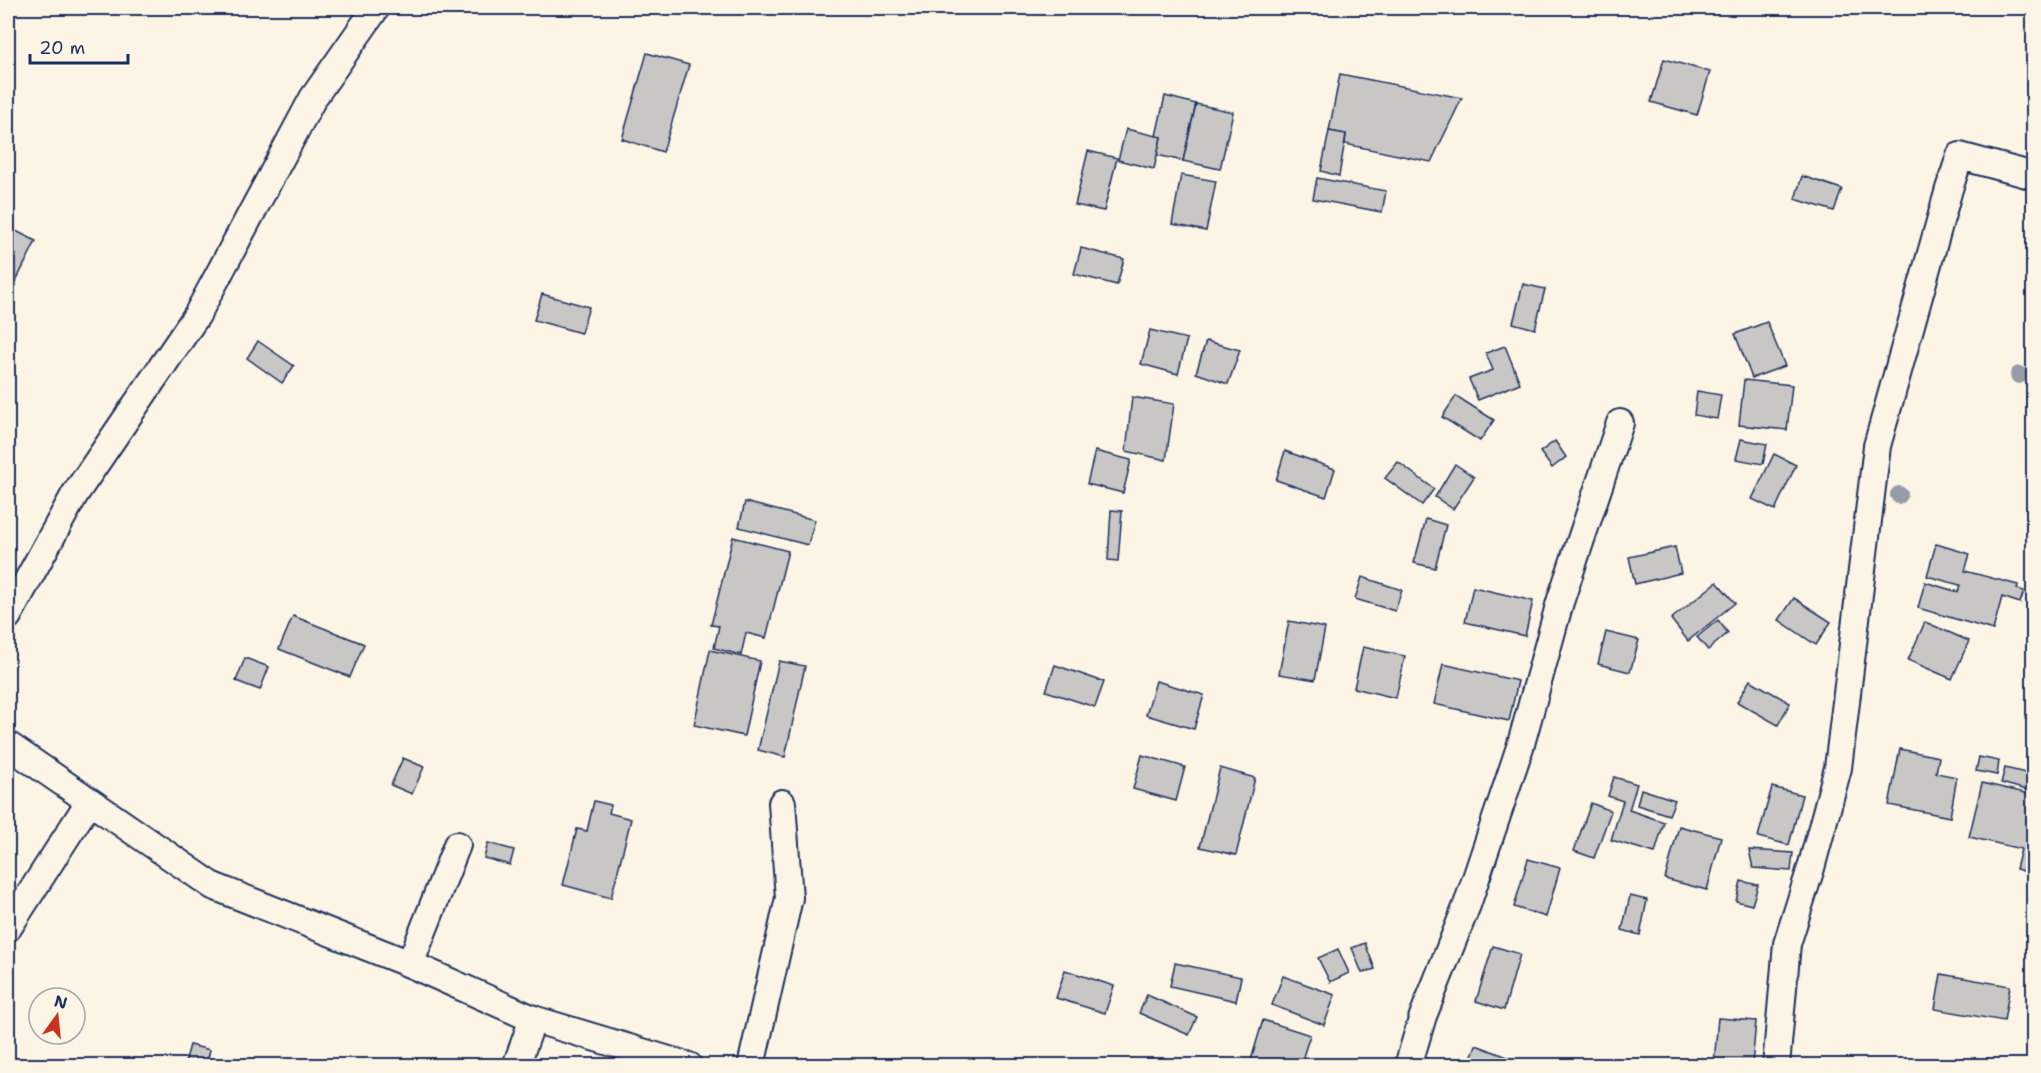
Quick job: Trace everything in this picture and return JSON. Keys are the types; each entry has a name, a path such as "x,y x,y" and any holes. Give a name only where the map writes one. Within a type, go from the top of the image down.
{"street":[{"path":"8,616 75,494 197,315 313,98 376,8"},
{"path":"1776,1065 1787,944 1811,868 1838,768 1877,446 1949,189 1960,156 2034,176"},
{"path":"1408,1065 1423,1016 1467,905 1517,755 1560,602 1620,423"},
{"path":"8,745 213,886 410,964 533,1019 689,1065"},
{"path":"8,928 89,802"},
{"path":"751,1065 789,898 782,803"},
{"path":"410,964 457,845"},
{"path":"516,1065 533,1019"}],"building":[{"path":"647,53 689,65 663,152 622,139"},
{"path":"1664,59 1710,72 1697,115 1651,102"},
{"path":"1340,74 1462,98 1431,162 1345,144 1346,134 1329,131"},
{"path":"1165,96 1196,104 1183,161 1157,155 1161,137 1156,136"},
{"path":"1196,104 1233,112 1220,169 1183,161"},
{"path":"1126,129 1161,137 1154,169 1118,160"},
{"path":"1329,131 1346,134 1339,176 1321,171"},
{"path":"1088,151 1117,158 1104,211 1075,205"},
{"path":"1181,175 1216,181 1206,231 1172,224"},
{"path":"1802,176 1842,189 1834,211 1795,199"},
{"path":"1317,178 1386,191 1382,212 1313,199"},
{"path":"8,227 36,241 13,287 8,284"},
{"path":"1081,248 1124,259 1117,285 1074,274"},
{"path":"1523,284 1545,289 1535,329 1513,323"},
{"path":"542,294 589,307 581,333 534,320"},
{"path":"1767,322 1785,366 1752,378 1735,334"},
{"path":"1150,330 1187,339 1178,374 1141,364"},
{"path":"258,341 294,366 282,383 247,358"},
{"path":"1206,341 1240,350 1228,384 1196,373"},
{"path":"1505,346 1520,383 1478,400 1469,379 1493,370 1486,353"},
{"path":"1744,380 1792,385 1787,430 1739,425"},
{"path":"1697,391 1721,395 1717,419 1694,415"},
{"path":"1456,396 1494,420 1480,441 1442,417"},
{"path":"1132,397 1174,404 1166,460 1126,451"},
{"path":"1741,439 1767,444 1763,464 1736,459"},
{"path":"1555,441 1566,457 1552,468 1540,452"},
{"path":"1095,451 1131,460 1123,493 1087,484"},
{"path":"1285,451 1335,469 1326,497 1276,480"},
{"path":"1774,454 1796,465 1775,510 1752,499"},
{"path":"1398,462 1434,489 1422,505 1385,478"},
{"path":"1455,464 1474,477 1453,509 1435,497"},
{"path":"745,502 815,520 808,545 739,527"},
{"path":"1111,510 1122,511 1118,561 1108,560"},
{"path":"1426,519 1446,525 1435,568 1414,563"},
{"path":"733,537 788,551 766,638 746,633 741,655 714,648 719,626 711,625"},
{"path":"1936,544 1970,554 1965,571 2018,585 2017,589 2024,591 2020,603 2002,597 1993,630 1918,608 1925,582 1958,592 1960,585 1927,576"},
{"path":"1675,547 1681,573 1635,584 1629,557"},
{"path":"1362,577 1402,590 1395,611 1355,599"},
{"path":"1717,582 1735,603 1688,641 1671,619"},
{"path":"1473,587 1533,601 1525,636 1465,622"},
{"path":"1794,598 1831,622 1816,645 1779,620"},
{"path":"293,616 364,644 350,677 279,649"},
{"path":"1718,620 1728,633 1708,650 1697,637"},
{"path":"1289,621 1325,628 1315,680 1279,674"},
{"path":"1925,622 1969,641 1952,679 1908,660"},
{"path":"1606,632 1639,640 1630,672 1598,664"},
{"path":"1363,647 1405,656 1396,698 1354,688"},
{"path":"710,650 760,661 744,736 694,725"},
{"path":"245,658 269,667 260,690 236,681"},
{"path":"779,661 805,666 785,757 758,750"},
{"path":"1443,664 1518,681 1509,721 1434,704"},
{"path":"1055,665 1104,682 1095,707 1046,691"},
{"path":"1750,680 1790,703 1778,725 1737,702"},
{"path":"1156,681 1204,695 1194,729 1146,715"},
{"path":"1900,749 1939,757 1936,773 1957,777 1950,817 1889,805"},
{"path":"1142,755 1185,767 1176,801 1133,789"},
{"path":"1979,757 1999,761 1997,775 1976,771"},
{"path":"403,758 424,767 412,794 391,785"},
{"path":"1220,768 1255,778 1236,855 1200,847"},
{"path":"2005,768 2034,775 2034,792 2001,783"},
{"path":"1614,777 1637,784 1629,810 1664,822 1655,853 1611,840 1623,801 1608,796"},
{"path":"1982,783 2034,795 2034,874 2016,869 2021,849 1969,837"},
{"path":"1772,787 1802,795 1789,845 1758,837"},
{"path":"1641,789 1675,800 1669,815 1637,805"},
{"path":"594,801 611,805 609,813 631,819 611,898 563,885 577,829 587,831"},
{"path":"1591,803 1611,811 1594,858 1574,851"},
{"path":"1679,826 1721,837 1707,890 1665,879"},
{"path":"488,843 514,850 510,865 484,858"},
{"path":"1749,850 1793,853 1791,871 1753,868"},
{"path":"1528,859 1560,868 1546,917 1514,907"},
{"path":"1741,881 1758,885 1752,905 1736,901"},
{"path":"1630,896 1647,900 1640,935 1622,930"},
{"path":"1365,943 1375,969 1362,973 1352,948"},
{"path":"1493,946 1520,954 1504,1010 1476,1001"},
{"path":"1338,949 1349,973 1330,982 1318,958"},
{"path":"1175,963 1241,977 1236,1001 1170,986"},
{"path":"1065,970 1114,986 1105,1013 1056,998"},
{"path":"1941,974 2010,986 2004,1021 1935,1009"},
{"path":"1283,976 1335,995 1324,1025 1272,1005"},
{"path":"1147,995 1197,1017 1189,1035 1139,1013"},
{"path":"1718,1018 1756,1021 1752,1066 1714,1063"},
{"path":"1263,1020 1310,1035 1300,1066 1269,1066 1251,1060"},
{"path":"190,1045 210,1050 206,1066 184,1066"},
{"path":"1476,1045 1518,1061 1516,1066 1468,1066"},
{"path":"873,1058 898,1066 871,1066"}]}
